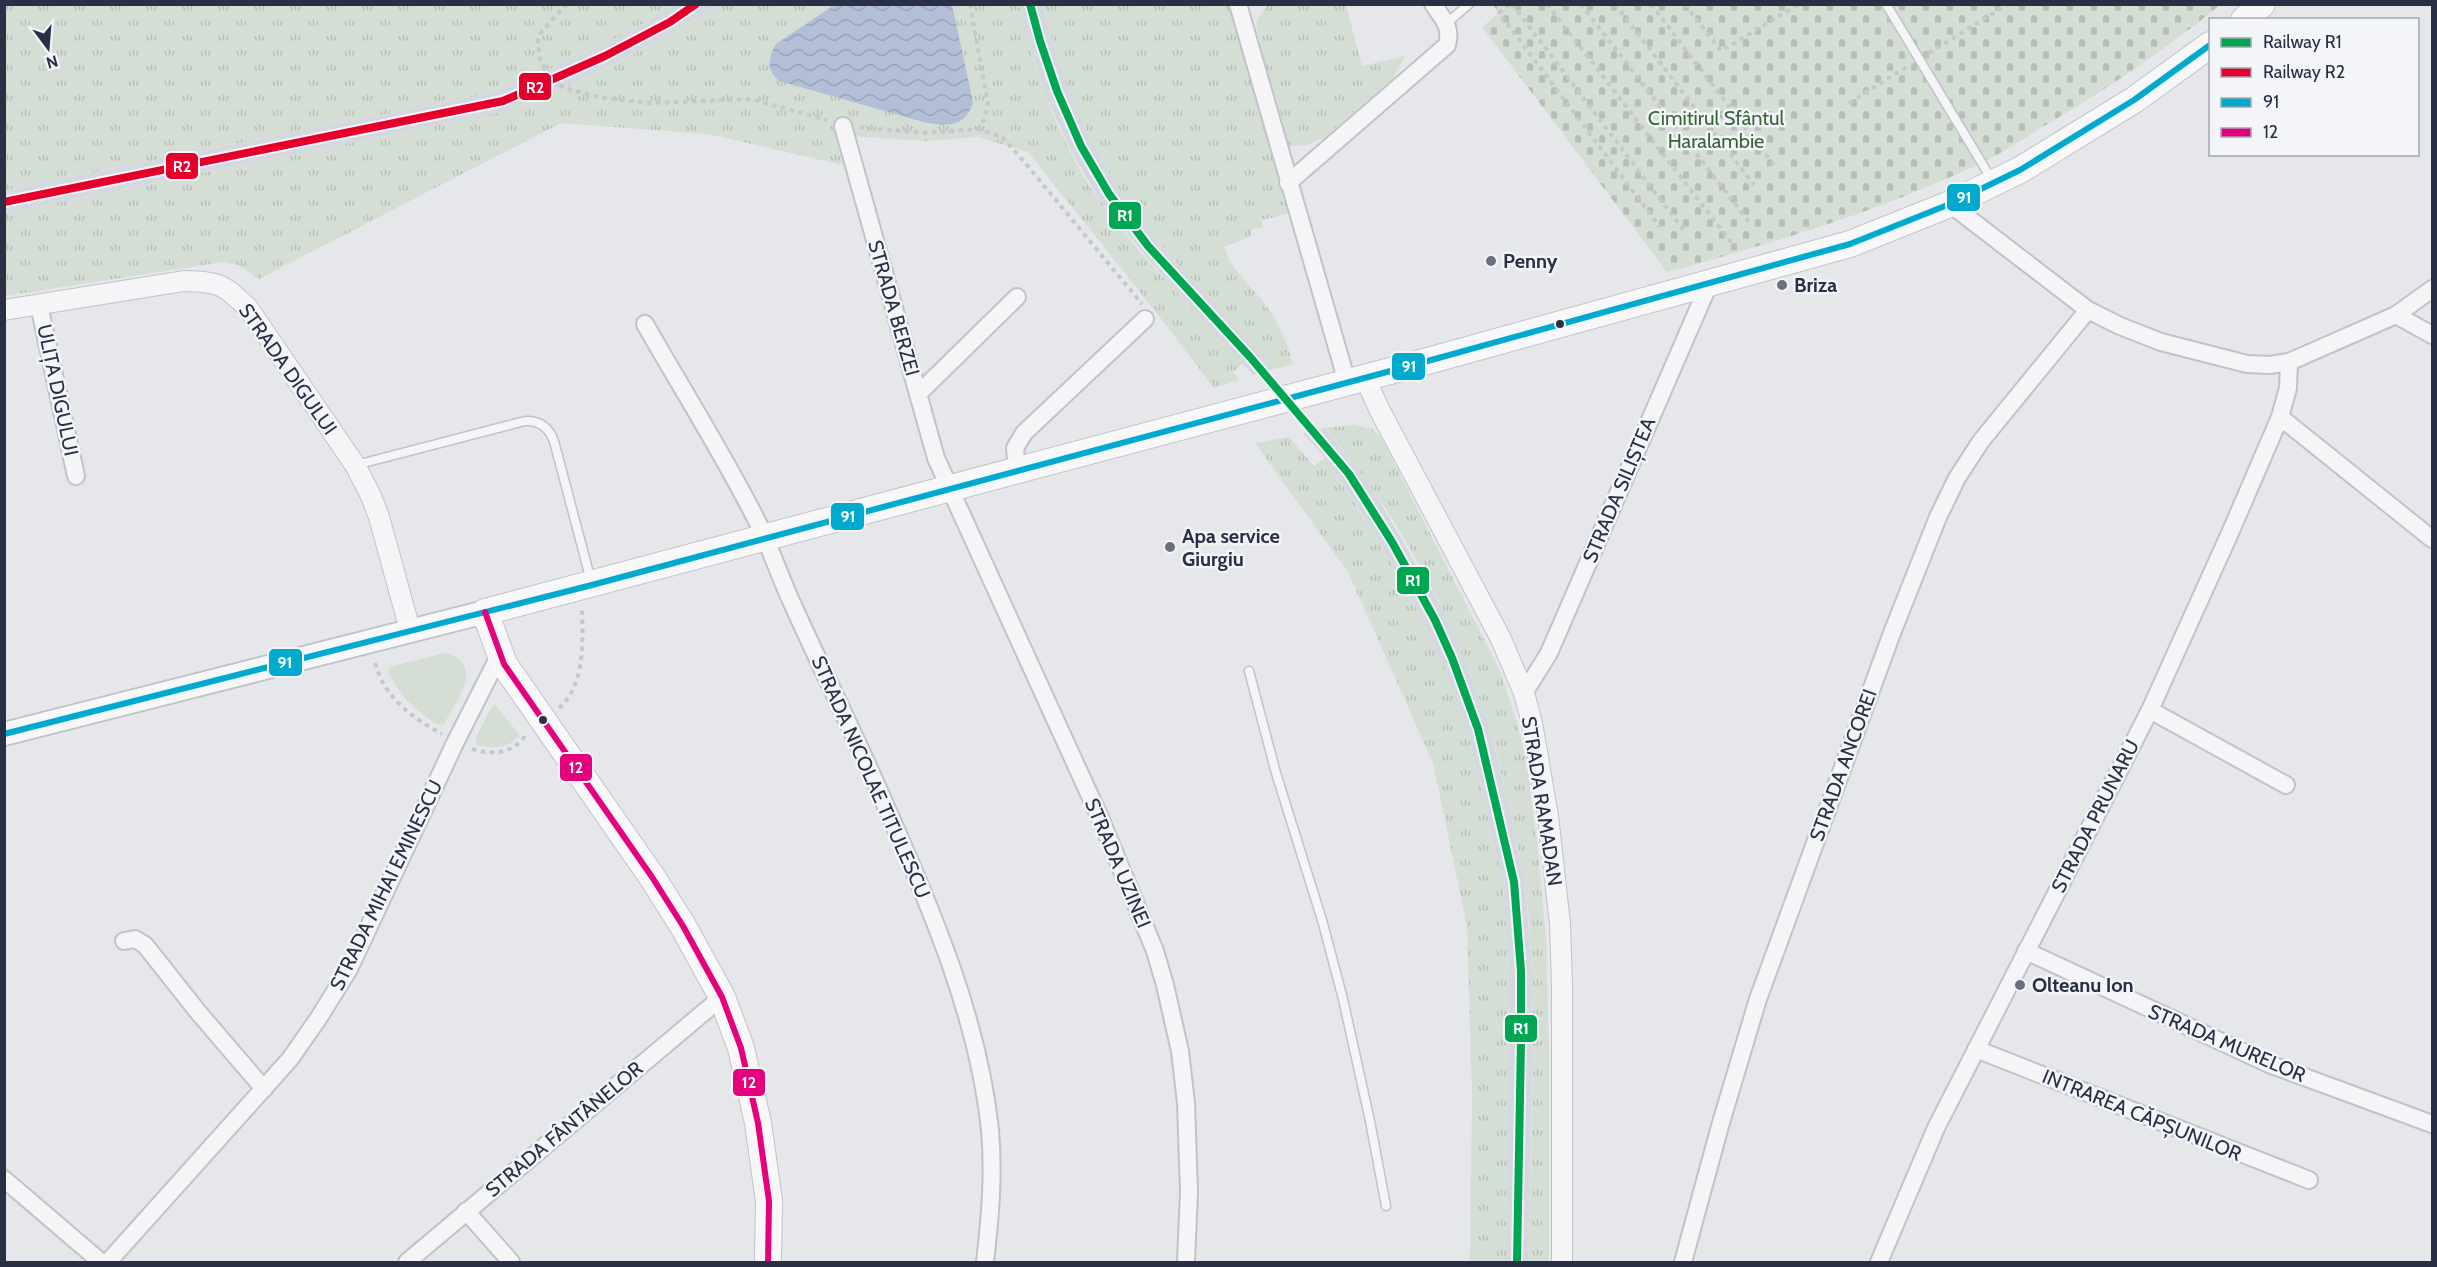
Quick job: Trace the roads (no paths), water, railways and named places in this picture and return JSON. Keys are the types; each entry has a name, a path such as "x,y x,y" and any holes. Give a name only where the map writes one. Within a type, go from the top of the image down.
{"main road":[{"path":"2246,18 2262,4"},
{"path":"4,734 592,585 1356,380 1850,244 1950,204 2030,164 2134,100 2209,46"},
{"path":"485,612 499,656 652,877 683,926 722,997 741,1048 758,1123 769,1202 768,1263"}],"street":[{"path":"1288,183 1447,45 1450,33 1447,23 1433,4"},
{"path":"1239,5 1288,183 1356,380"},
{"name":"STRADA BERZEI","path":"843,126 936,458 950,488"},
{"path":"1950,204 2088,310 2120,326 2161,342 2212,357 2247,364 2270,365 2289,362 2396,315 2433,290"},
{"name":"STRADA DIGULUI","path":"4,310 184,281 213,282 231,291 248,308 355,465 379,517 410,630"},
{"name":"STRADA SILIȘTEA","path":"1524,693 1549,653 1709,284"},
{"path":"918,394 1017,297"},
{"name":"ULIȚA DIGULUI","path":"39,304 76,476"},
{"name":"STRADA ANCOREI","path":"1683,1263 1758,999 1892,633 1938,517 1957,478 1981,441 2088,310"},
{"path":"2396,315 2433,335"},
{"path":"1017,471 1015,448 1024,433 1145,319"},
{"name":"STRADA NICOLAE TITULESCU","path":"645,324 765,538 792,604 865,757 922,888 957,983 981,1080 990,1132 991,1209 985,1263"},
{"name":"STRADA PRUNARU","path":"1879,1263 1936,1128 2150,710 2280,417 2288,388 2289,362"},
{"name":"STRADA RAMADAN","path":"1356,380 1379,409 1501,639 1524,693 1540,762 1560,924 1562,1263"},
{"path":"2280,417 2433,539"},
{"name":"STRADA UZINEI","path":"950,488 1101,820 1155,951 1180,1051 1186,1103 1189,1192 1186,1263"},
{"name":"STRADA MIHAI EMINESCU","path":"108,1263 290,1059 349,969 454,743 499,656"},
{"path":"2150,710 2286,785"},
{"path":"124,941 135,939 146,945 198,1012 264,1089"},
{"name":"STRADA MURELOR","path":"2026,951 2269,1064 2433,1124"},
{"name":"STRADA FÂNTÂNELOR","path":"407,1263 722,997"},
{"name":"INTRAREA CĂPȘUNILOR","path":"1976,1049 2309,1180"},
{"path":"4,1179 101,1263"},
{"path":"466,1211 511,1263"}],"lane":[{"path":"1447,23 1469,4"},
{"path":"1886,4 1994,183"},
{"path":"355,465 525,421 538,422 548,429 554,441 592,585"},
{"path":"1249,671 1276,773 1322,920 1343,999 1371,1121 1386,1206"}],"water":[{"path":"836,4 952,5 973,102 966,116 956,123 927,123 779,81 770,68 771,54 776,44"}],"rail line":[{"name":"R2","path":"4,202 503,101 605,56 670,22 696,4"},
{"name":"R1","path":"1030,4 1057,91 1081,146 1109,194 1148,246 1250,357 1349,474 1392,542 1435,620 1452,658 1478,729 1514,882 1521,971 1517,1262"}],"place":[{"name":"Penny","path":"1491,261"},
{"name":"Briza","path":"1782,285"},
{"name":"Apa service Giurgiu","path":"1170,547"},
{"name":"Olteanu Ion","path":"2020,985"}],"park label":[{"name":"Cimitirul Sfântul Haralambie","path":"1716,130"}]}
